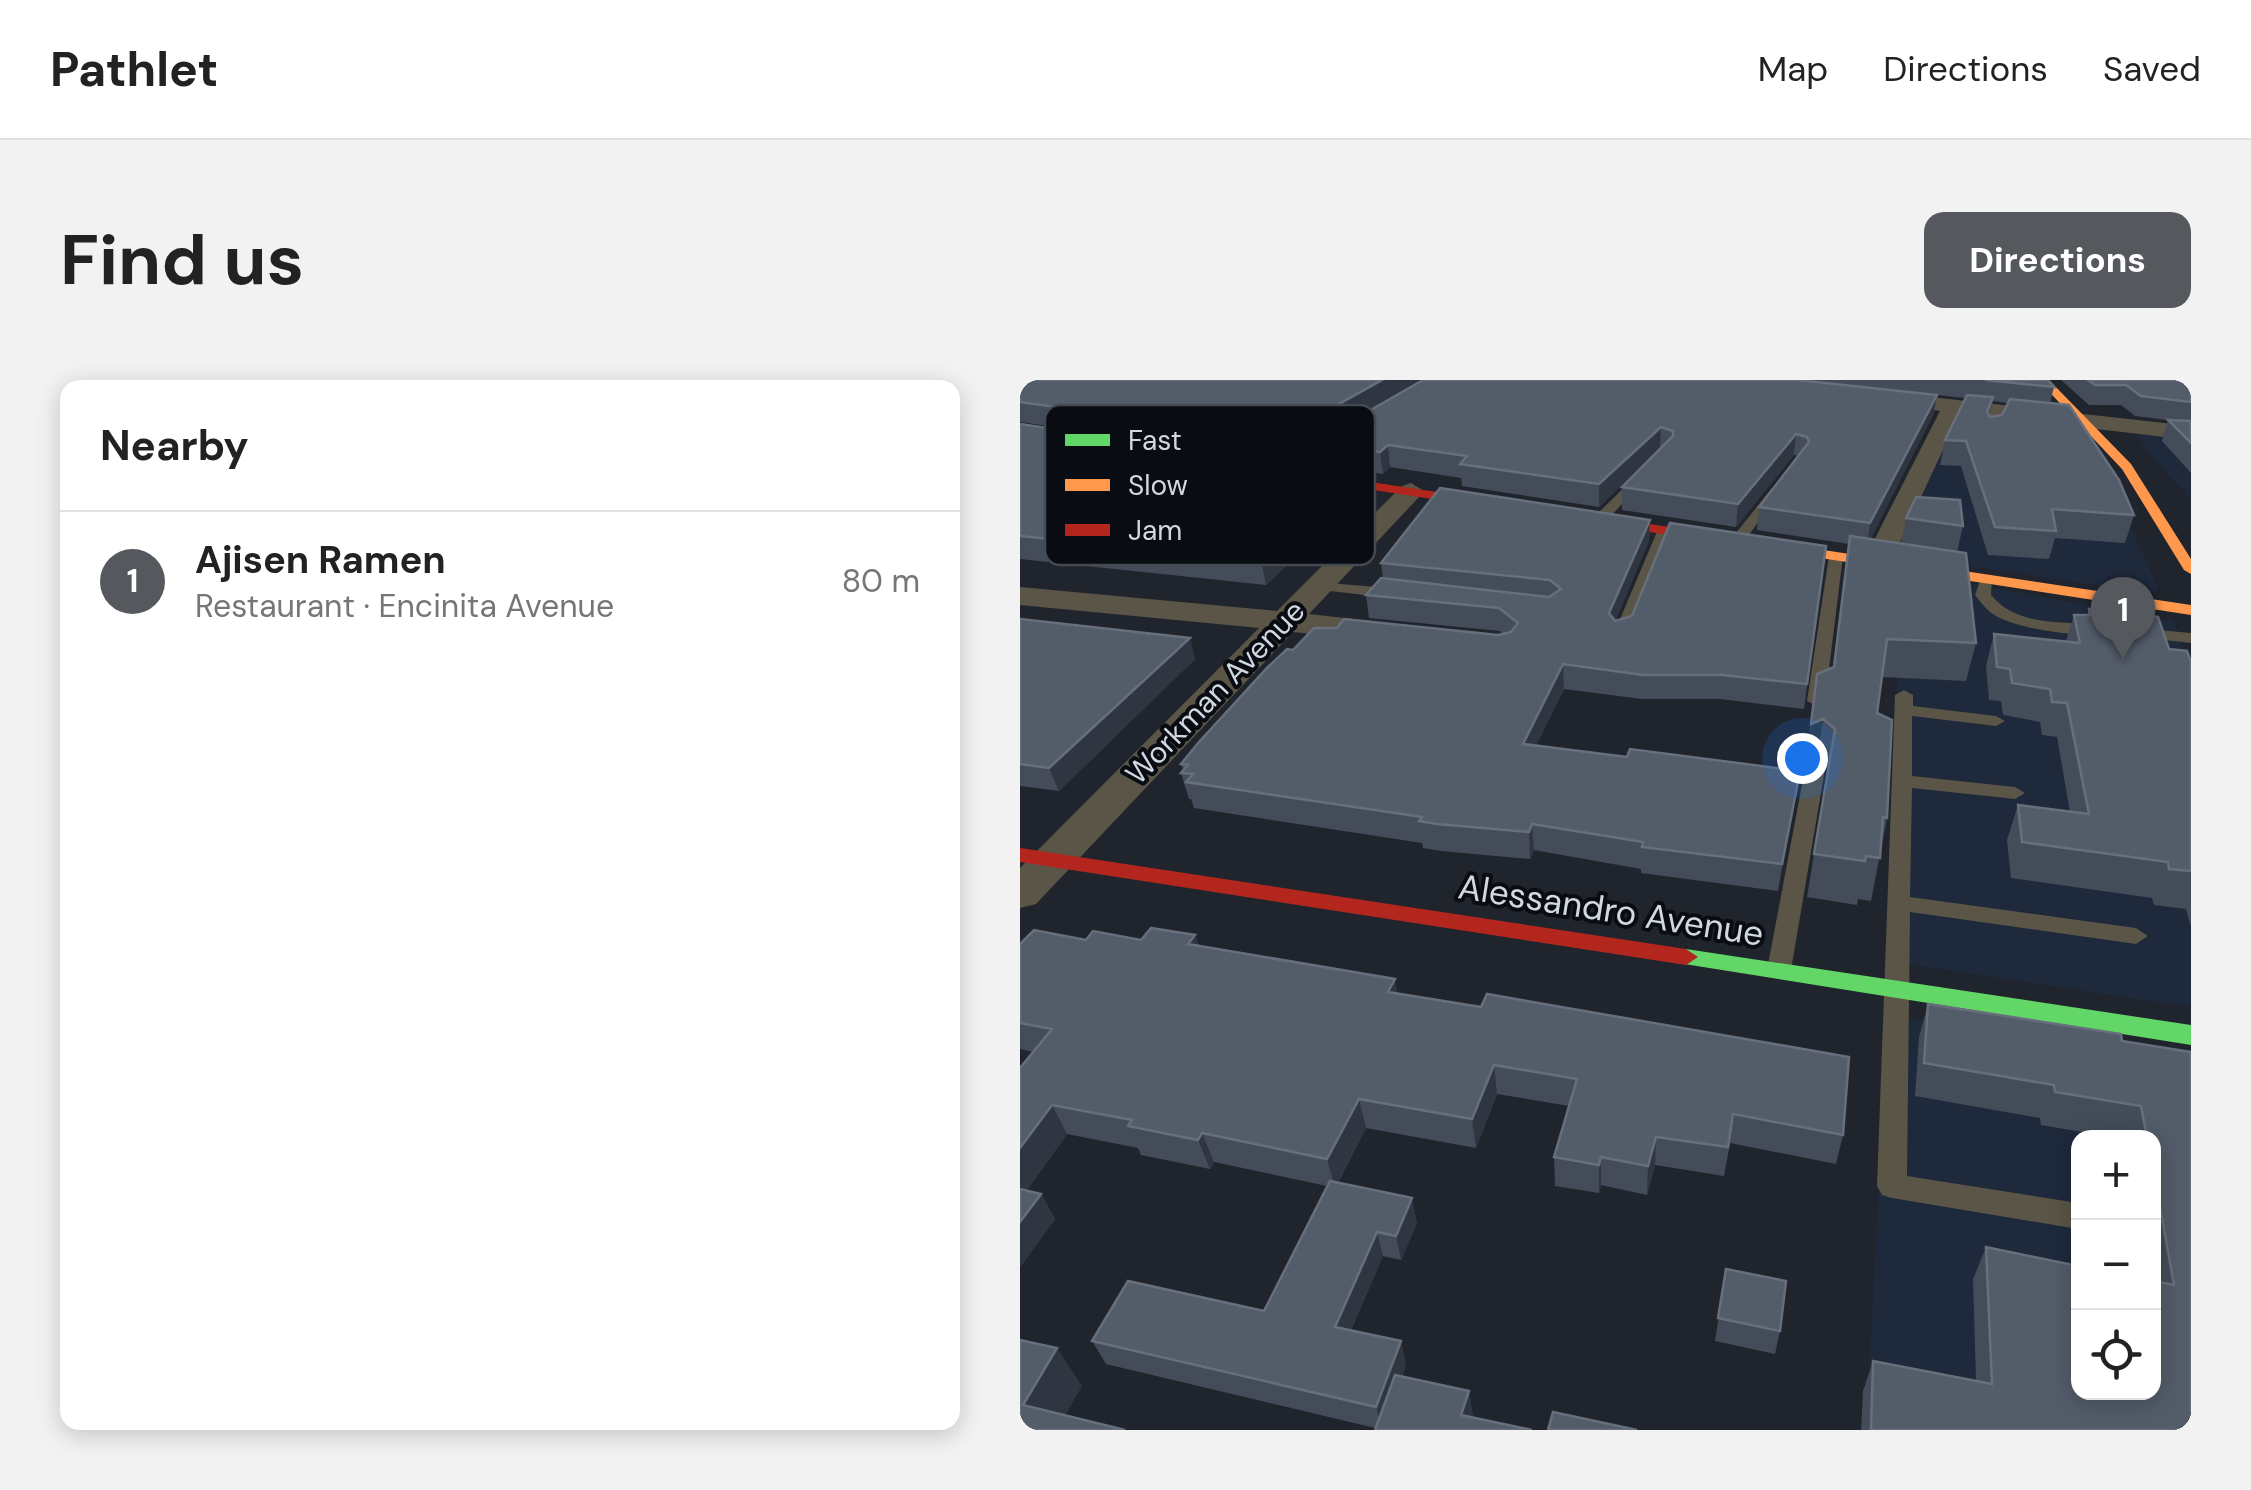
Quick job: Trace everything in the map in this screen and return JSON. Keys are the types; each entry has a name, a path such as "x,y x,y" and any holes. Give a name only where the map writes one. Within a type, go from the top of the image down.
{"street":[{"path":"1375,415 1440,380"},
{"path":"2044,380 2091,422 2142,482 2191,570"},
{"path":"1858,395 1953,406 1998,419 2091,422 2191,434"},
{"path":"1877,562 1953,406"},
{"path":"1375,486 2191,610"},
{"name":"Workman Avenue","path":"1375,528 1411,491"},
{"name":"Workman Avenue","path":"1020,894 1036,858 1339,565"},
{"path":"1020,596 1428,636"},
{"name":"Alessandro Avenue","path":"1036,858 2191,1035"}],"lane":[{"path":"1599,520 1650,469"},
{"path":"1738,541 1787,476"},
{"path":"1620,638 1664,530"},
{"path":"1815,706 1836,556"},
{"path":"1987,578 1983,595 1986,602 2024,621 2191,638"},
{"path":"1318,586 1412,596"},
{"path":"1996,721 1904,702 1892,1186 2071,1215"},
{"path":"1780,970 1815,768"},
{"path":"1904,781 2015,793"},
{"path":"1900,903 2136,936"}],"shaded area":[{"path":"1958,411 2064,423 2119,502 2159,590 2149,593 1890,554"},
{"path":"2135,432 2191,438 2191,500 2149,453"},
{"path":"1962,582 2173,621 2191,671 2191,1007 1887,961 1898,651"},
{"path":"1888,1015 2191,1061 2191,1430 1866,1430"}],"building":[{"path":"1020,380 1382,380 1337,405 1045,405 1020,402"},
{"path":"1423,380 1797,380 1937,395 1870,523 1759,507 1809,442 1807,437 1796,434 1738,504 1622,487 1673,436 1673,431 1661,427 1599,484 1460,464 1467,456 1388,445 1375,451 1375,407"},
{"path":"1985,380 2048,380 2054,387"},
{"path":"2088,380 2191,380 2191,402 2141,396 2126,385 2095,385"},
{"path":"1967,395 1993,397 1987,412 1990,417 2002,415 2010,399 2069,405 2119,480 2134,515 2052,509 2056,531 1995,527 1966,441 1945,440"},
{"path":"2168,420 2191,421 2191,443"},
{"path":"1020,424 1045,428 1045,538 1020,536"},
{"path":"1440,488 1650,520 1609,613 1615,621 1632,616 1670,523 1826,546 1807,684 1722,675 1643,675 1563,664 1523,744 1627,757 1630,749 1800,771 1782,864 1642,847 1643,842 1532,824 1529,832 1437,824 1419,821 1422,817 1186,782 1193,774 1181,773 1188,765 1181,764 1199,742 1267,668 1287,649 1293,650 1314,628 1337,628 1344,619 1498,635 1511,632 1518,623 1499,608 1366,595 1381,578 1549,597 1561,589 1550,580 1381,563"},
{"path":"1916,497 1960,500 1963,526 1906,518"},
{"path":"1850,536 1966,553 1976,643 1887,639 1877,713 1892,720 1887,818 1883,817 1880,858 1866,856 1865,861 1814,854 1835,729 1823,719 1811,724 1817,674 1834,667"},
{"path":"2089,609 2158,617 2169,649 2187,651 2191,662 2191,871 2169,869 2168,862 2022,842 2018,805 2089,814 2067,703 2052,702 2050,689 2012,683 2010,669 1997,667 1994,634 2080,643 2074,615 2090,615"},
{"path":"1020,619 1190,638 1049,768 1020,764"},
{"path":"1151,928 1195,935 1188,944 1395,979 1388,992 1481,1007 1487,994 1849,1057 1843,1135 1733,1114 1728,1147 1656,1137 1648,1166 1601,1157 1599,1165 1554,1157 1577,1079 1494,1065 1472,1119 1359,1099 1327,1159 1202,1133 1198,1140 1128,1126 1132,1120 1052,1105 1020,1148 1020,1068 1052,1029 1020,1023 1020,944 1034,930 1086,940 1093,931 1141,940"},
{"path":"1928,1004 2121,1034 2122,1041 2191,1052 2191,1430 1871,1430 1873,1361 1992,1384 1986,1247 2071,1265 2071,1400 2161,1400 2161,1282 2174,1285 2161,1212 2161,1130 2146,1130 2141,1106 2055,1092 2054,1085 1924,1063"},
{"path":"1330,1181 1412,1198 1396,1236 1377,1232 1335,1327 1401,1341 1376,1407 1092,1341 1128,1281 1264,1311"},
{"path":"1020,1189 1041,1194 1020,1222"},
{"path":"1726,1269 1786,1281 1780,1331 1718,1318"},
{"path":"1020,1340 1057,1348 1023,1405 1125,1430 1020,1430"},
{"path":"1395,1375 1469,1391 1461,1415 1532,1430 1375,1430"},
{"path":"1553,1412 1637,1430 1548,1430"}],"traffic: fast":[{"path":"1686,957 2191,1035"}],"traffic: slow":[{"path":"2043,380 2127,467 2191,570"},
{"path":"1689,534 2191,610"}],"traffic: jam":[{"path":"1375,487 1689,534"},
{"path":"1020,855 1686,957"}],"place":[{"name":"Ajisen Ramen","path":"2123,659"}]}
